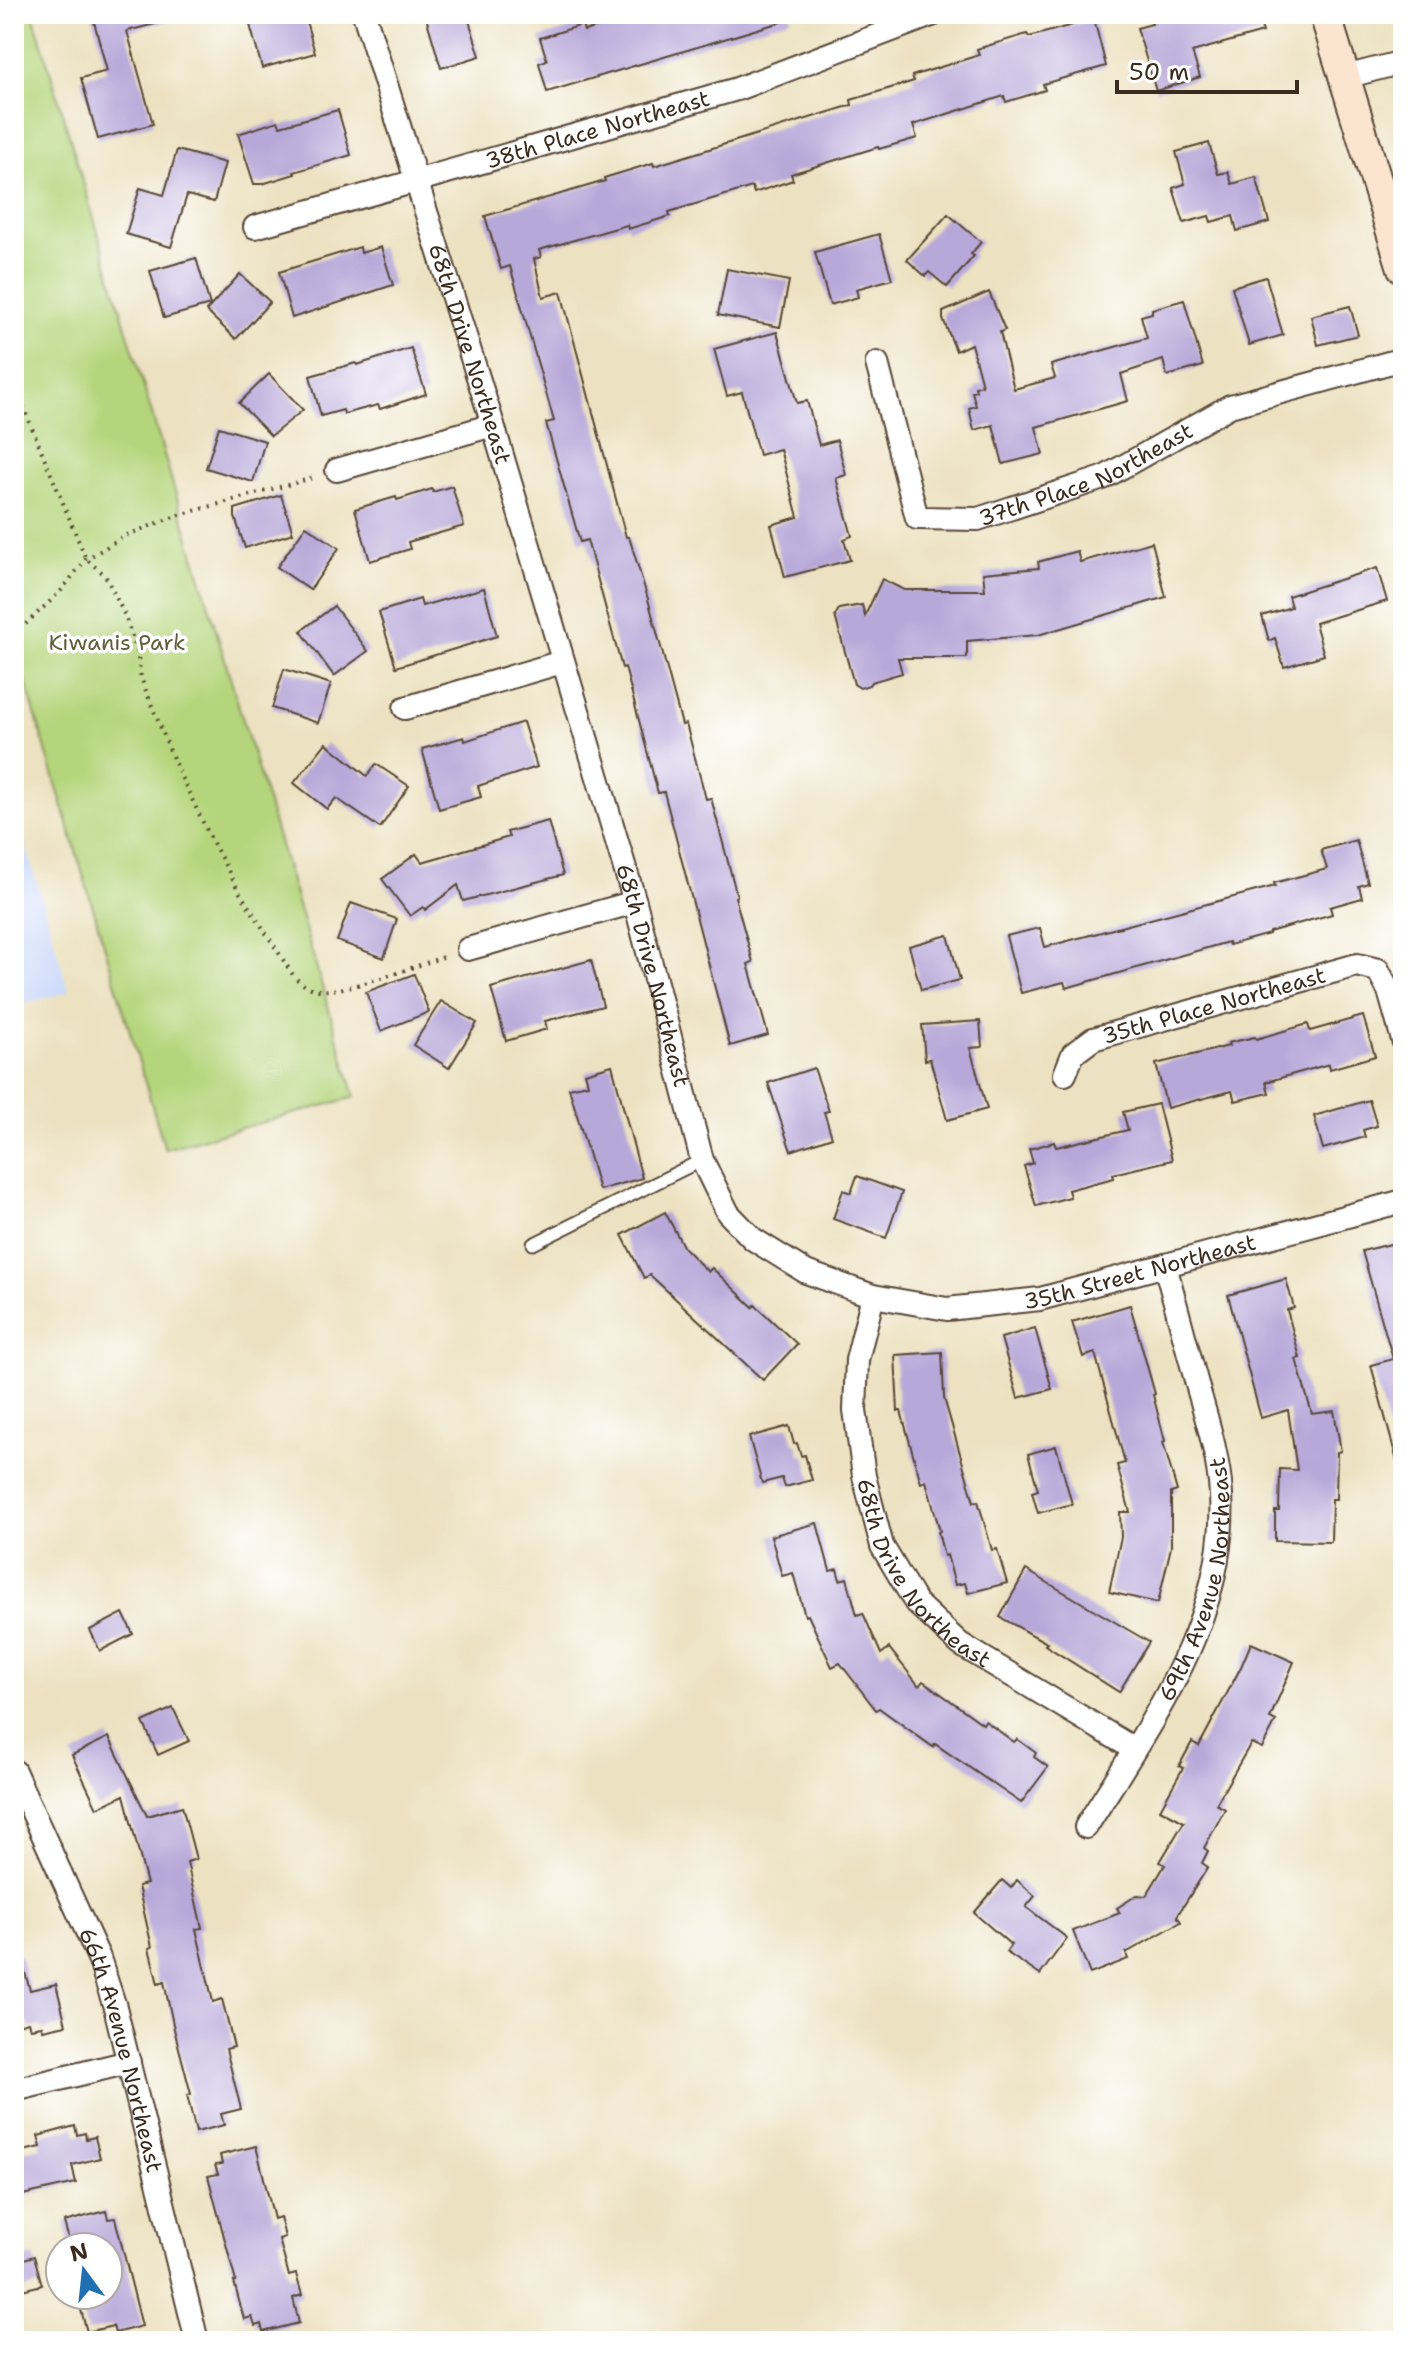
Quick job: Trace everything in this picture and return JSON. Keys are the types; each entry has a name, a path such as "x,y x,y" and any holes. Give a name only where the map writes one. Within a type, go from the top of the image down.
{"street":[{"name":"68th Drive Northeast","path":"364,14 493,425 635,902 702,1160 728,1213 753,1239 806,1272 873,1296 857,1360 855,1410 864,1476 882,1546 916,1603 960,1644 1134,1749"},
{"name":"38th Place Northeast","path":"255,227 737,89 934,14"},
{"path":"1325,14 1403,268"},
{"path":"1345,77 1403,62"},
{"name":"37th Place Northeast","path":"877,363 917,518 978,519 1103,478 1230,406 1403,359"},
{"path":"337,470 493,425"},
{"path":"405,708 562,662"},
{"path":"468,949 635,902"},
{"name":"35th Place Northeast","path":"1065,1074 1073,1054 1093,1039 1357,965 1378,970 1389,991 1403,1040"},
{"name":"35th Street Northeast","path":"873,1296 947,1309 1040,1299 1403,1201"},
{"name":"69th Avenue Northeast","path":"1086,1827 1177,1675 1210,1598 1221,1539 1221,1494 1208,1423 1165,1265"},
{"name":"66th Avenue Northeast","path":"14,1771 99,1958 115,2007 197,2341"},
{"path":"14,2090 129,2062"}],"lane":[{"path":"533,1244 702,1160"}],"path":[{"path":"14,384 86,559 105,575 125,616 137,651 141,678 176,766 240,893 301,985 321,990 342,988 468,949"},
{"path":"14,635 60,592 86,559 127,535 176,516 337,470"}],"shaded area":[{"path":"14,806 69,992 14,1006"}],"green space":[{"name":"Kiwanis Park","path":"14,14 33,14 355,1097 165,1149 14,643"}],"building":[{"path":"92,14 166,14 167,21 127,31 153,124 98,139 81,78 107,71"},
{"path":"247,14 304,14 315,53 262,68"},
{"path":"425,14 467,14 480,56 441,68"},
{"path":"644,14 790,14 791,19 547,92 539,63 547,60 540,38 582,25 584,31"},
{"path":"1149,14 1257,14 1263,32 1192,52 1200,77 1156,91 1137,28 1152,24"},
{"path":"1094,19 1106,66 1043,84 1045,90 1006,102 1004,96 913,125 917,138 791,174 793,180 754,193 752,187 669,212 670,216 628,229 627,225 539,250 541,257 534,259 543,297 561,292 626,537 629,537 648,599 682,725 686,724 706,799 711,798 737,896 753,962 748,964 768,1035 730,1046 664,792 658,793 587,540 580,542 546,423 554,421 510,266 501,269 485,216 852,105 851,100 914,81 912,76 979,55 977,49"},
{"path":"338,110 351,155 254,184 238,134 278,121 280,126"},
{"path":"1209,143 1218,174 1228,172 1232,184 1256,177 1269,222 1237,231 1233,216 1211,222 1209,216 1184,223 1173,188 1185,184 1176,152"},
{"path":"177,150 225,163 214,202 187,195 171,247 126,234 140,188 164,195"},
{"path":"948,214 981,242 971,254 974,256 947,287 929,272 925,276 907,260"},
{"path":"879,234 892,279 856,289 858,297 830,305 815,252"},
{"path":"360,247 361,253 381,247 393,285 292,318 279,272"},
{"path":"196,258 210,305 164,318 150,271"},
{"path":"727,269 789,281 780,327 718,315"},
{"path":"240,274 270,302 236,339 206,311"},
{"path":"1266,277 1283,335 1249,345 1232,287"},
{"path":"989,292 1005,330 1000,332 1014,389 1055,378 1051,365 1147,338 1141,316 1152,313 1152,309 1184,300 1203,366 1167,376 1163,360 1121,374 1128,401 1036,427 1043,454 1003,464 993,425 974,430 969,408 976,406 972,392 982,385 971,344 956,351 943,319 943,312"},
{"path":"1350,306 1358,335 1318,345 1311,316"},
{"path":"777,332 797,403 807,401 819,445 837,440 846,475 836,478 852,536 844,539 850,560 785,577 771,525 798,517 780,449 759,455 742,392 727,396 714,349"},
{"path":"411,348 426,394 380,409 378,405 321,416 310,376"},
{"path":"269,374 303,410 271,436 239,403"},
{"path":"219,427 265,441 253,482 206,468"},
{"path":"452,486 464,526 408,542 410,549 370,561 355,509"},
{"path":"281,495 293,533 245,548 235,509"},
{"path":"306,526 339,548 310,590 277,567"},
{"path":"1152,542 1166,597 1038,635 967,641 967,658 898,658 902,673 860,688 854,684 835,616 839,609 862,605 865,616 882,579 904,590 985,590 983,573 1039,568 1038,562 1077,551 1080,562"},
{"path":"1377,568 1387,601 1315,623 1324,655 1284,667 1275,638 1269,641 1262,616 1291,607 1288,596"},
{"path":"484,588 497,636 396,667 379,612 420,599 422,606"},
{"path":"334,606 368,651 334,676 301,631"},
{"path":"284,669 331,684 318,723 272,708"},
{"path":"523,722 537,767 478,786 481,797 439,809 422,749 464,737 465,741"},
{"path":"326,743 367,776 376,764 409,786 380,828 336,798 327,809 294,783"},
{"path":"548,821 563,875 463,901 458,885 425,910 423,907 410,916 382,879 416,854 422,862 509,837 507,832"},
{"path":"1356,840 1368,883 1359,886 1362,898 1330,907 1332,914 1066,988 1064,982 1021,993 1006,936 1040,928 1045,947 1275,886 1274,883 1327,869 1321,850"},
{"path":"351,903 397,919 384,958 337,941"},
{"path":"948,935 960,980 921,990 909,946"},
{"path":"591,960 603,1006 545,1021 547,1029 506,1041 491,988"},
{"path":"414,974 429,1012 381,1031 366,992"},
{"path":"441,1001 477,1023 449,1068 413,1045"},
{"path":"1363,1016 1375,1056 1330,1069 1329,1064 1266,1082 1269,1093 1235,1101 1232,1091 1167,1108 1156,1064 1308,1024 1310,1031"},
{"path":"980,1021 982,1047 970,1048 987,1109 947,1120 930,1059 925,1060 922,1025"},
{"path":"612,1065 642,1178 599,1190 569,1088 588,1084 585,1073"},
{"path":"814,1068 829,1111 824,1112 832,1137 791,1151 768,1083"},
{"path":"1369,1100 1377,1126 1363,1130 1365,1137 1323,1149 1314,1116"},
{"path":"1158,1104 1172,1160 1113,1174 1114,1178 1068,1190 1070,1197 1036,1206 1024,1166 1033,1163 1029,1149 1054,1142 1056,1147 1128,1130 1123,1112"},
{"path":"857,1176 902,1192 886,1238 833,1219 843,1190 851,1193"},
{"path":"665,1212 684,1248 708,1272 712,1268 797,1344 763,1380 650,1275 644,1278 622,1235"},
{"path":"1403,1241 1403,1460 1397,1461 1371,1365 1393,1359 1362,1251"},
{"path":"1286,1279 1294,1308 1287,1310 1300,1358 1296,1359 1312,1414 1334,1411 1341,1451 1337,1452 1331,1542 1275,1541 1280,1469 1297,1470 1288,1410 1261,1418 1228,1295"},
{"path":"1130,1305 1155,1394 1163,1442 1177,1491 1171,1493 1171,1547 1158,1603 1109,1592 1121,1537 1120,1512 1130,1512 1117,1465 1125,1463 1095,1353 1083,1357 1072,1322"},
{"path":"1035,1328 1052,1389 1018,1398 1001,1338"},
{"path":"942,1352 944,1398 974,1502 978,1501 992,1550 997,1549 1007,1583 968,1593 965,1583 955,1585 947,1555 944,1556 926,1481 921,1483 901,1411 898,1411 895,1355"},
{"path":"789,1426 794,1444 797,1443 801,1456 805,1455 812,1480 785,1487 782,1478 762,1483 749,1437"},
{"path":"1056,1446 1072,1504 1038,1513 1032,1492 1038,1490 1028,1454"},
{"path":"817,1523 830,1571 837,1569 840,1580 847,1578 857,1615 863,1613 881,1654 889,1648 919,1686 923,1681 983,1724 985,1721 1014,1742 1017,1739 1048,1767 1021,1803 879,1708 876,1710 840,1663 832,1667 808,1615 805,1616 793,1573 782,1576 771,1536"},
{"path":"1026,1570 1149,1642 1119,1692 1045,1645 1047,1643 1000,1617"},
{"path":"123,1613 133,1634 100,1651 90,1630"},
{"path":"1251,1643 1294,1662 1270,1718 1276,1721 1262,1748 1251,1743 1216,1804 1225,1809 1204,1848 1208,1851 1202,1863 1208,1867 1177,1916 1181,1922 1126,1953 1128,1959 1090,1974 1073,1931 1120,1913 1117,1908 1137,1895 1146,1896 1165,1865 1160,1862 1184,1822 1160,1809 1183,1768 1179,1766 1192,1742 1199,1746"},
{"path":"173,1708 189,1741 158,1755 143,1722"},
{"path":"109,1737 147,1816 182,1806 196,1859 187,1862 202,1928 196,1929 213,2002 222,1999 234,2047 226,2049 241,2109 221,2114 224,2125 196,2132 187,2095 191,2094 164,1982 158,1984 149,1948 152,1947 138,1886 147,1884 124,1795 97,1808 72,1755"},
{"path":"1002,1880 1011,1888 1017,1880 1035,1896 1026,1907 1067,1938 1040,1975 1006,1952 1011,1945 974,1913"},
{"path":"20,1955 30,1990 56,1984 66,2025 43,2030 42,2026 30,2028 28,2022 14,2026 14,1956"},
{"path":"75,2126 77,2135 85,2133 86,2139 95,2137 100,2158 72,2165 76,2183 14,2197 14,2153 41,2147 38,2136"},
{"path":"256,2146 274,2219 280,2217 285,2237 279,2239 289,2276 296,2274 302,2295 293,2298 299,2323 263,2332 261,2324 255,2326 252,2317 244,2319 208,2176 218,2174 215,2165 222,2164 220,2155"},
{"path":"106,2211 108,2219 115,2218 118,2231 67,2231 64,2222"},
{"path":"124,2254 142,2326 115,2333 113,2326 87,2332 81,2311 124,2311"},
{"path":"34,2256 42,2285 14,2292 14,2262"}]}
